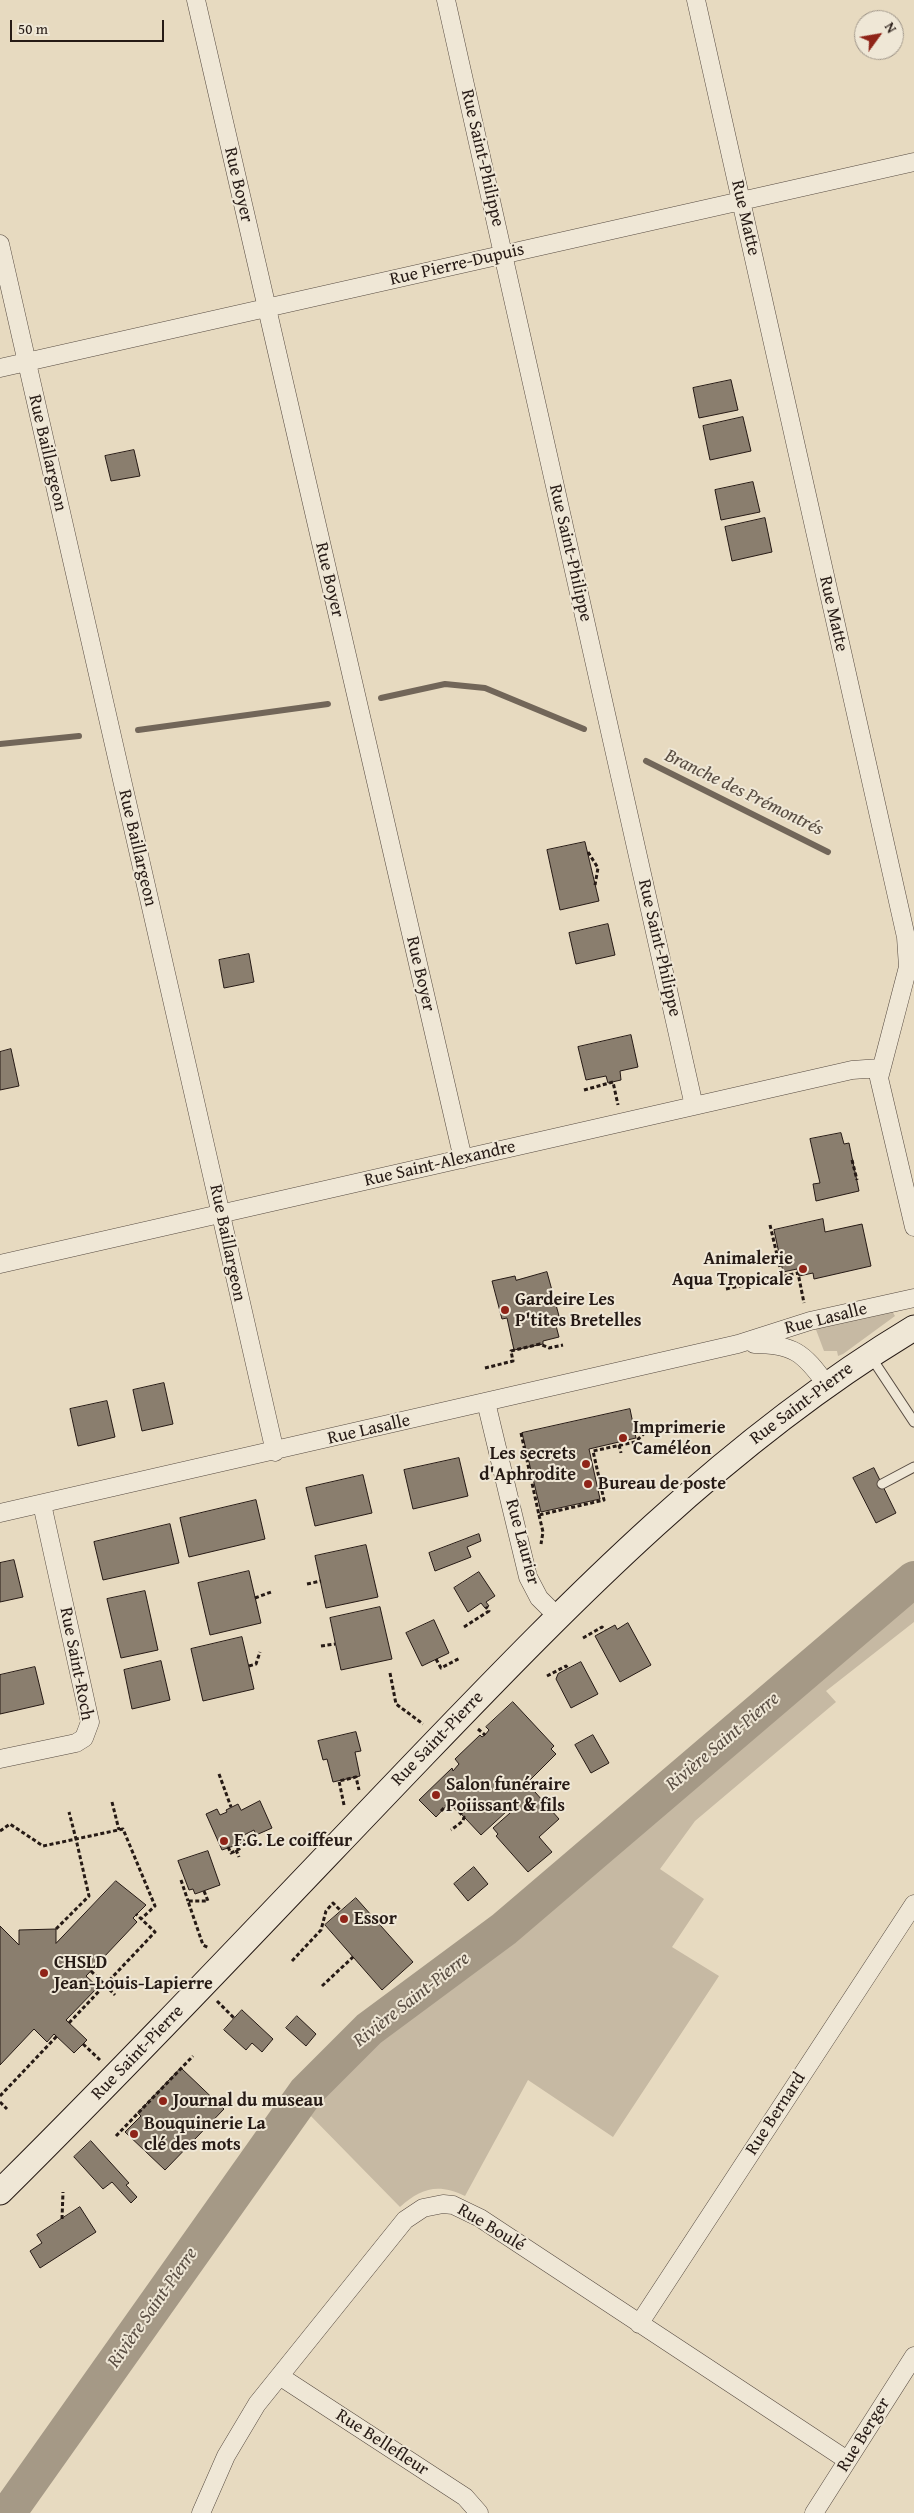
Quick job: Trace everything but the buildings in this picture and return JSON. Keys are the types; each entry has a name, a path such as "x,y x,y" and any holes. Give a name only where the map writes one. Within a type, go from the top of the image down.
{"main road":[{"name":"Rue Saint-Pierre","path":"0,2192 180,2011 343,1838 558,1617 679,1502 826,1384 914,1328"}],"street":[{"name":"Rue Boyer","path":"196,0 462,1159"},
{"name":"Rue Saint-Philippe","path":"446,0 694,1106"},
{"name":"Rue Matte","path":"696,0 908,954 908,968 880,1068 881,1089 914,1227"},
{"name":"Rue Pierre-Dupuis","path":"0,368 914,162"},
{"name":"Rue Baillargeon","path":"0,244 275,1452"},
{"name":"Rue Saint-Alexandre","path":"0,1264 852,1070 880,1068"},
{"name":"Rue Lasalle","path":"0,1513 275,1452 738,1344 810,1321 914,1298"},
{"name":"Rue Lasalle","path":"738,1344 773,1344 797,1351 808,1360 826,1384"},
{"name":"Rue Laurier","path":"486,1402 528,1576 539,1598 558,1617"},
{"name":"Rue Saint-Roch","path":"0,1759 76,1743 84,1738 90,1722 42,1504"},
{"name":"Rue Bernard","path":"639,2324 914,1904"},
{"name":"Rue Boulé","path":"201,2513 240,2430 257,2404 281,2377 405,2220 423,2208 442,2204 453,2205 480,2218 847,2460"},
{"name":"Rue Berger","path":"814,2513 914,2356"},
{"name":"Rue Bellefleur","path":"281,2377 465,2497 479,2513"}],"lane":[{"path":"869,1355 914,1422"},
{"path":"882,1484 914,1467"}],"path":[{"path":"588,852 598,868 595,885"},
{"path":"584,1090 613,1082"},
{"path":"852,1160 857,1180"},
{"path":"770,1224 782,1276"},
{"path":"726,1289 798,1273 805,1306"},
{"path":"485,1368 513,1361 511,1351 540,1344 549,1348 563,1345"},
{"path":"539,1515 604,1500 591,1451 625,1442 635,1442 649,1428"},
{"path":"521,1433 543,1532"},
{"path":"619,1445 621,1453"},
{"path":"601,1486 627,1480"},
{"path":"526,1483 532,1482"},
{"path":"307,1584 321,1581"},
{"path":"255,1598 271,1592"},
{"path":"464,1627 489,1611 486,1607"},
{"path":"582,1638 602,1627 605,1630"},
{"path":"321,1646 335,1644"},
{"path":"249,1666 256,1664 260,1652"},
{"path":"436,1659 440,1668 460,1658"},
{"path":"547,1676 566,1666 568,1669"},
{"path":"390,1673 396,1704 428,1728"},
{"path":"219,1774 232,1807"},
{"path":"346,1813 339,1781 356,1777"},
{"path":"112,1802 119,1830"},
{"path":"441,1811 450,1802 464,1817 463,1821 451,1830"},
{"path":"56,1929 89,1896 69,1812"},
{"path":"0,1831 10,1824 44,1846 123,1829 154,1906 142,1920"},
{"path":"228,1847 231,1853 241,1848 240,1844"},
{"path":"236,1850 239,1857"},
{"path":"181,1880 203,1945 215,1951"},
{"path":"188,1901 208,1900 204,1891"},
{"path":"292,1960 321,1930 326,1911 333,1902 341,1912"},
{"path":"69,2023 155,1932 136,1914"},
{"path":"322,1986 353,1957"},
{"path":"91,1971 115,1995"},
{"path":"213,1998 234,2018"},
{"path":"0,2096 57,2036"},
{"path":"83,2044 104,2064"},
{"path":"116,2136 126,2128 193,2056"},
{"path":"0,2102 7,2109"},
{"path":"62,2192 62,2218"}],"shaded area":[{"path":"892,1311 895,1316 843,1354 838,1356 837,1351 824,1351 815,1327"},
{"path":"914,1600 914,1622 826,1691 836,1702 695,1821 660,1869 704,1899 672,1947 719,1976 613,2137 528,2080 465,2196 446,2190 430,2190 415,2195 400,2207 304,2109 381,2040 628,1846"}],"waterway":[{"name":"Branche des Prémontrés","path":"381,698 445,684 485,688 584,729"},
{"name":"Branche des Prémontrés","path":"138,730 328,704"},
{"name":"Branche des Prémontrés","path":"0,744 79,736"},
{"name":"Branche des Prémontrés","path":"646,761 828,852"},
{"name":"Rivière Saint-Pierre","path":"8,2513 306,2092 369,2029 504,1929 914,1579"}],"place":[{"name":"Animalerie Aqua Tropicale","path":"803,1269"},
{"name":"Gardeire Les P'tites Bretelles","path":"505,1310"},
{"name":"Imprimerie Caméléon","path":"623,1438"},
{"name":"Les secrets d'Aphrodite","path":"586,1464"},
{"name":"Bureau de poste","path":"588,1484"},
{"name":"Salon funéraire Poiissant & fils","path":"436,1795"},
{"name":"F.G. Le coiffeur","path":"224,1841"},
{"name":"Essor","path":"344,1919"},
{"name":"CHSLD Jean-Louis-Lapierre","path":"44,1973"},
{"name":"Journal du museau","path":"163,2101"},
{"name":"Bouquinerie La clé des mots","path":"134,2134"}]}
